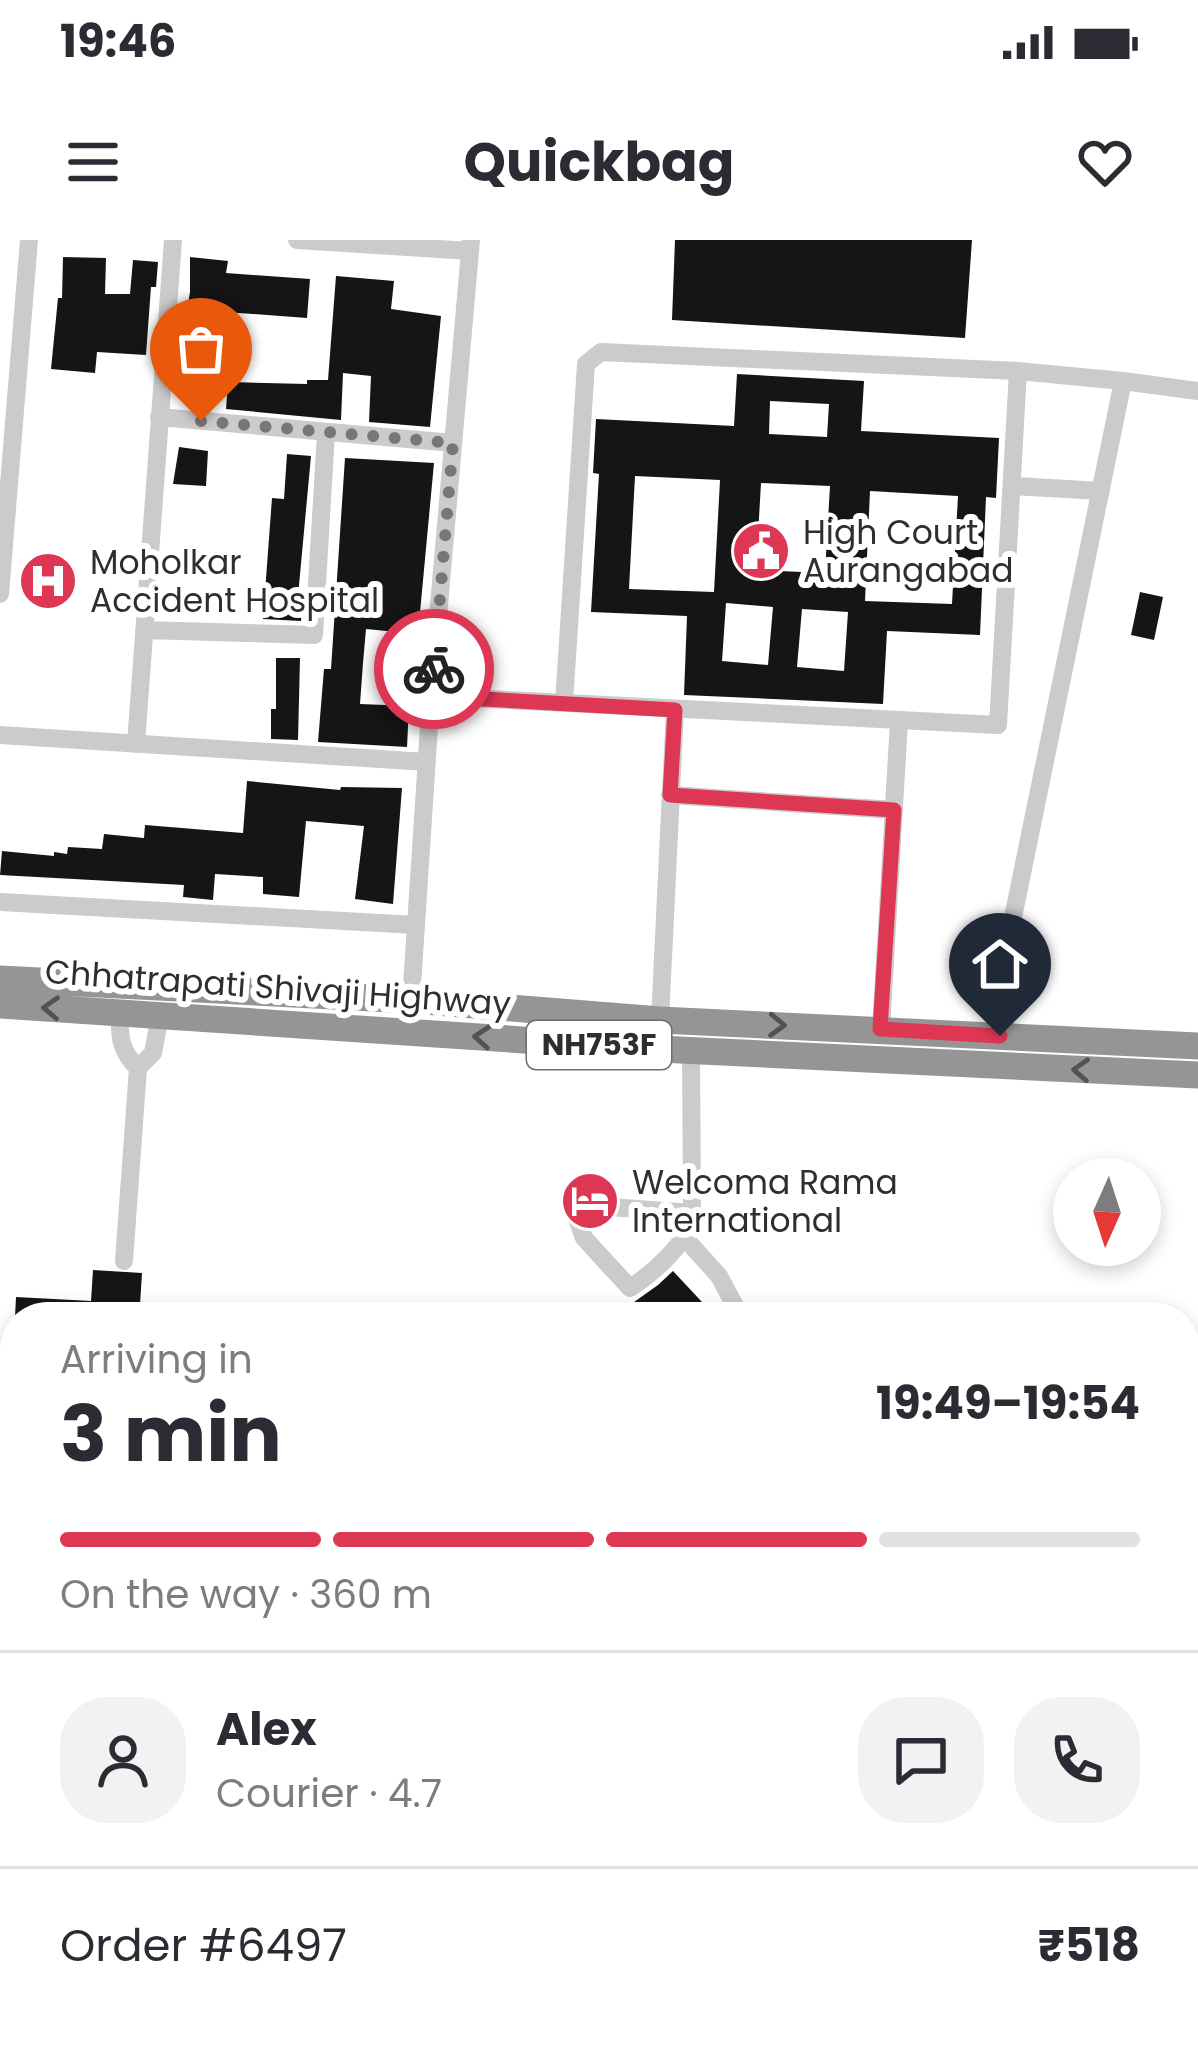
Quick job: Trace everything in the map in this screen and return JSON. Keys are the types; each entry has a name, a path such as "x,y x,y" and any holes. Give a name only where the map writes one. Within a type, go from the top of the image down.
{"highway":[{"name":"Chhatrapati Shivaji Highway","path":"0,979 411,1000 660,1020 1198,1046"},
{"name":"Chhatrapati Shivaji Highway","path":"0,1005 691,1050 1198,1075"}],"street":[{"path":"0,594 29,240"},
{"path":"136,745 172,240"},
{"path":"297,240 471,245 431,696 410,1032"},
{"path":"564,703 586,364 601,352 1018,371 1198,391"},
{"path":"431,696 998,725 1018,371"},
{"path":"1000,1036 1002,971 1123,381"},
{"path":"160,417 453,443"},
{"path":"144,630 314,635 326,433"},
{"path":"1014,486 1101,491"},
{"path":"660,1020 675,710"},
{"path":"880,1029 899,721"},
{"path":"0,735 427,762"},
{"path":"670,795 894,810"},
{"path":"0,902 416,925"},
{"path":"120,1012 119,1038 126,1057 138,1068"},
{"path":"124,1261 138,1068 153,1053 160,1016"},
{"path":"691,1050 692,1213 692,1223 653,1273 630,1288 584,1238 577,1220 583,1211 596,1206 692,1213"},
{"path":"682,1235 719,1276 733,1302"}],"building":[{"path":"675,240 972,240 965,338 672,320"},
{"path":"63,257 106,258 105,294 130,294 133,260 158,262 156,287 151,287 146,355 97,352 95,373 51,369"},
{"path":"190,257 228,261 226,273 310,279 307,318 225,312 222,352 181,349"},
{"path":"336,276 394,281 391,309 441,316 430,427 369,422 371,376 343,373 341,420 226,409 228,382 328,380"},
{"path":"737,374 864,381 861,431 999,438 996,498 986,497 980,635 887,631 883,704 684,695 687,616 591,612 599,474 593,473 596,419 734,426","holes":["770,401 829,404 827,437 769,434","635,476 720,480 714,592 629,589","761,483 830,486 825,573 756,570","870,491 958,496 952,604 865,601","726,603 773,607 768,665 722,661","802,609 848,612 844,671 797,667"]},
{"path":"179,447 208,451 206,486 173,484"},
{"path":"287,454 311,456 298,596 303,596 301,621 263,619 272,498 284,499"},
{"path":"345,458 434,463 418,634 366,629 360,704 409,706 407,747 318,742 324,669 331,669"},
{"path":"24,565 73,568 71,595 23,592"},
{"path":"1140,592 1163,597 1154,640 1131,635"},
{"path":"276,658 300,658 298,740 271,739"},
{"path":"247,781 340,790 402,788 393,904 355,899 364,826 306,821 299,897 263,894 263,877 215,874 213,900 183,897 184,885 0,875 2,851 54,856 54,852 67,854 68,847 102,849 104,834 144,838 145,825 243,833"},
{"path":"93,1270 142,1273 140,1302 16,1302 16,1297 91,1301"},
{"path":"673,1271 702,1302 634,1302"}],"way so far":[{"path":"201,421 453,443 434,669"}],"place":[{"name":"High Court Aurangabad","path":"761,551"},
{"name":"Moholkar Accident Hospital","path":"48,581"},
{"name":"Welcoma Rama International","path":"590,1201"}],"route":[{"path":"434,669 431,696 675,710 670,795 894,810 880,1029 1000,1036"}]}
